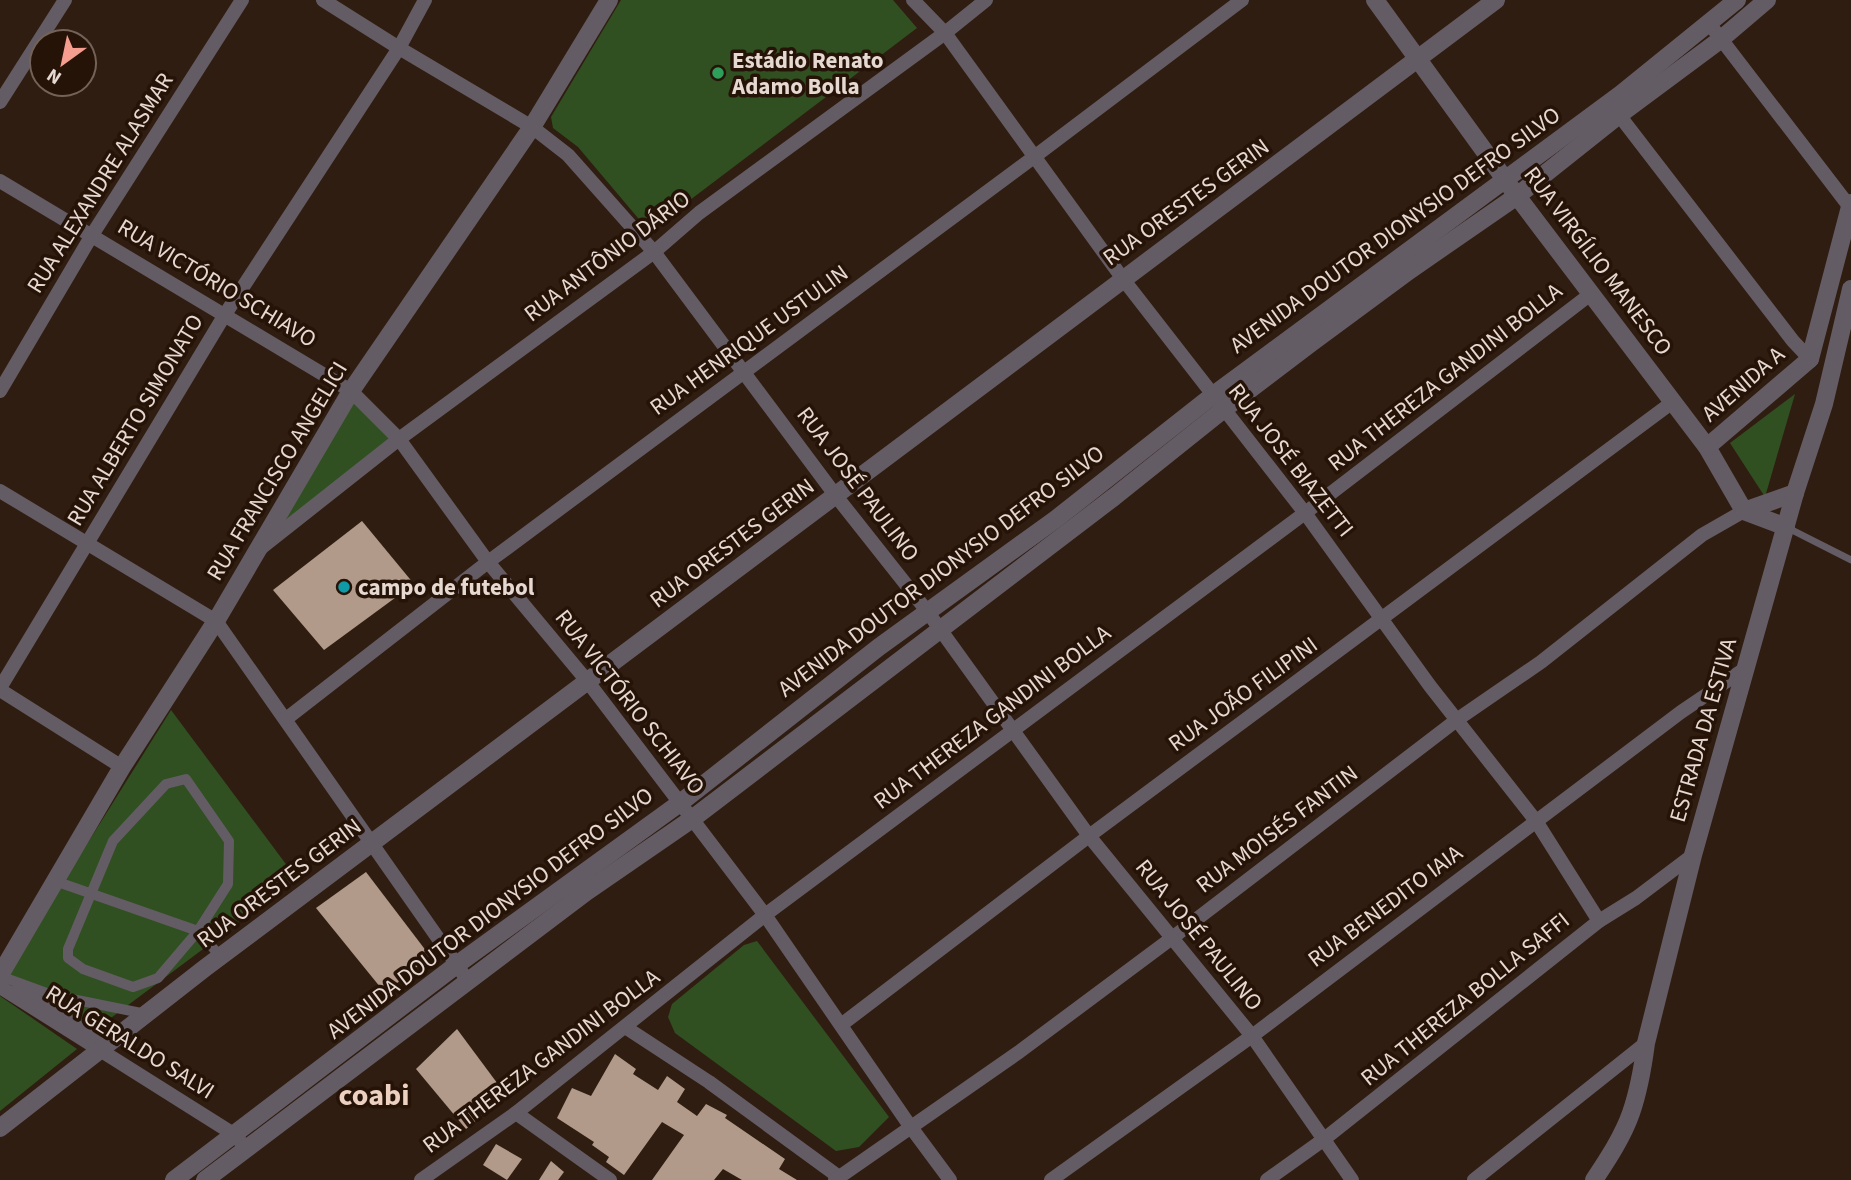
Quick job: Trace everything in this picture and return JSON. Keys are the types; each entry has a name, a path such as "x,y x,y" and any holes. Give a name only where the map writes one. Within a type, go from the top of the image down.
{"street":[{"path":"0,102 65,0"},
{"name":"RUA ALEXANDRE ALASMAR","path":"0,391 92,234 242,0"},
{"name":"RUA JOSÉ PAULINO","path":"323,0 532,127 568,155 654,252 836,496 927,611 1089,836 1252,1036 1352,1180"},
{"name":"RUA ALBERTO SIMONATO","path":"0,689 224,316 399,48 425,0"},
{"name":"RUA FRANCISCO ANGELICI","path":"0,975 122,767 216,621 351,391 532,127 609,0"},
{"name":"RUA JOSÉ BIAZETTI","path":"913,0 945,33 1123,279 1305,513 1384,618 1430,686 1536,821 1599,920"},
{"name":"RUA ANTÔNIO DÁRIO","path":"257,551 399,439 654,252 699,214 986,0"},
{"name":"RUA HENRIQUE USTULIN","path":"286,719 488,562 1242,0"},
{"name":"RUA VIRGÍLIO MANESCO","path":"1375,0 1517,196 1674,401 1707,447 1744,512"},
{"name":"RUA ORESTES GERIN","path":"0,1128 103,1043 146,1014 1496,0"},
{"name":"AVENIDA DOUTOR DIONYSIO DEFRO SILVO","path":"174,1180 241,1142 468,981 586,892 692,819 1114,497 1218,402 1505,178 1621,94 1737,0"},
{"name":"AVENIDA DOUTOR DIONYSIO DEFRO SILVO","path":"205,1180 241,1142 456,967 680,803 927,611 1218,402 1517,196 1720,40 1767,0"},
{"path":"1708,22 1850,205 1811,359"},
{"path":"1619,116 1793,341 1811,359 1832,368"},
{"name":"RUA VICTÓRIO SCHIAVO","path":"0,181 351,391 399,439 488,562 588,682 765,915 950,1180"},
{"name":"ESTRADA DA ESTIVA","path":"1594,1180 1631,1114 1693,855 1795,493 1824,404 1851,289"},
{"name":"RUA THEREZA GANDINI BOLLA","path":"421,1180 516,1113 765,915 1305,513 1592,293"},
{"name":"AVENIDA A","path":"1707,447 1811,359"},
{"name":"RUA JOÃO FILIPINI","path":"841,1025 1089,836 1674,401"},
{"path":"0,491 216,621 468,981"},
{"path":"1744,512 1795,493"},
{"path":"1744,512 1786,527"},
{"name":"RUA MOISÉS FANTIN","path":"837,1178 1019,1052 1458,719 1541,662 1702,535 1744,512"},
{"name":"RUA BENEDITO IAIA","path":"1051,1180 1252,1036 1681,712 1746,668"},
{"path":"0,689 122,767"},
{"path":"186,779 229,841 228,884 198,931 158,978 133,987 83,970 68,958 70,943 113,841 166,784 186,779"},
{"name":"RUA THEREZA BOLLA SAFFI","path":"1267,1180 1323,1140 1599,920 1636,898 1693,855"},
{"path":"55,881 198,931 221,957"},
{"path":"103,1043 0,976 52,995 146,1014"},
{"name":"RUA GERALDO SALVI","path":"0,987 103,1043 241,1142"},
{"path":"625,1027 709,1082 837,1178"},
{"path":"1474,1180 1646,1043"},
{"path":"516,1113 610,1180"}],"lane":[{"path":"1786,527 1851,560"}],"green space":[{"name":"Estádio Renato Adamo Bolla","path":"621,0 893,0 917,28 649,231 578,147 553,128 551,117"},
{"path":"1795,394 1765,497 1730,443"},
{"path":"350,396 392,436 269,535"},
{"path":"171,710 297,879 84,1038 0,983"},
{"path":"757,941 889,1117 859,1147 836,1151 675,1033 668,1017 672,1004 744,945"},
{"path":"0,996 77,1049 0,1111"}],"building":[{"name":"campo de futebol","path":"362,521 414,584 324,650 273,590"},
{"path":"366,872 430,956 385,993 316,908"},
{"path":"457,1029 506,1095 466,1129 416,1069"},
{"path":"615,1054 636,1069 633,1074 658,1090 667,1076 685,1089 677,1102 697,1116 706,1104 727,1115 725,1118 785,1159 779,1169 797,1180 742,1180 723,1169 714,1180 652,1180 684,1135 662,1122 624,1175 606,1162 609,1157 592,1145 594,1142 557,1118 572,1088 591,1096"},
{"path":"496,1144 522,1159 507,1180 483,1165"},
{"path":"551,1161 564,1172 558,1180 539,1180"}],"place":[{"name":"Estádio Renato Adamo Bolla","path":"718,73"},
{"name":"campo de futebol","path":"344,587"}],"district":[{"name":"coabi","path":"374,1095"}]}
